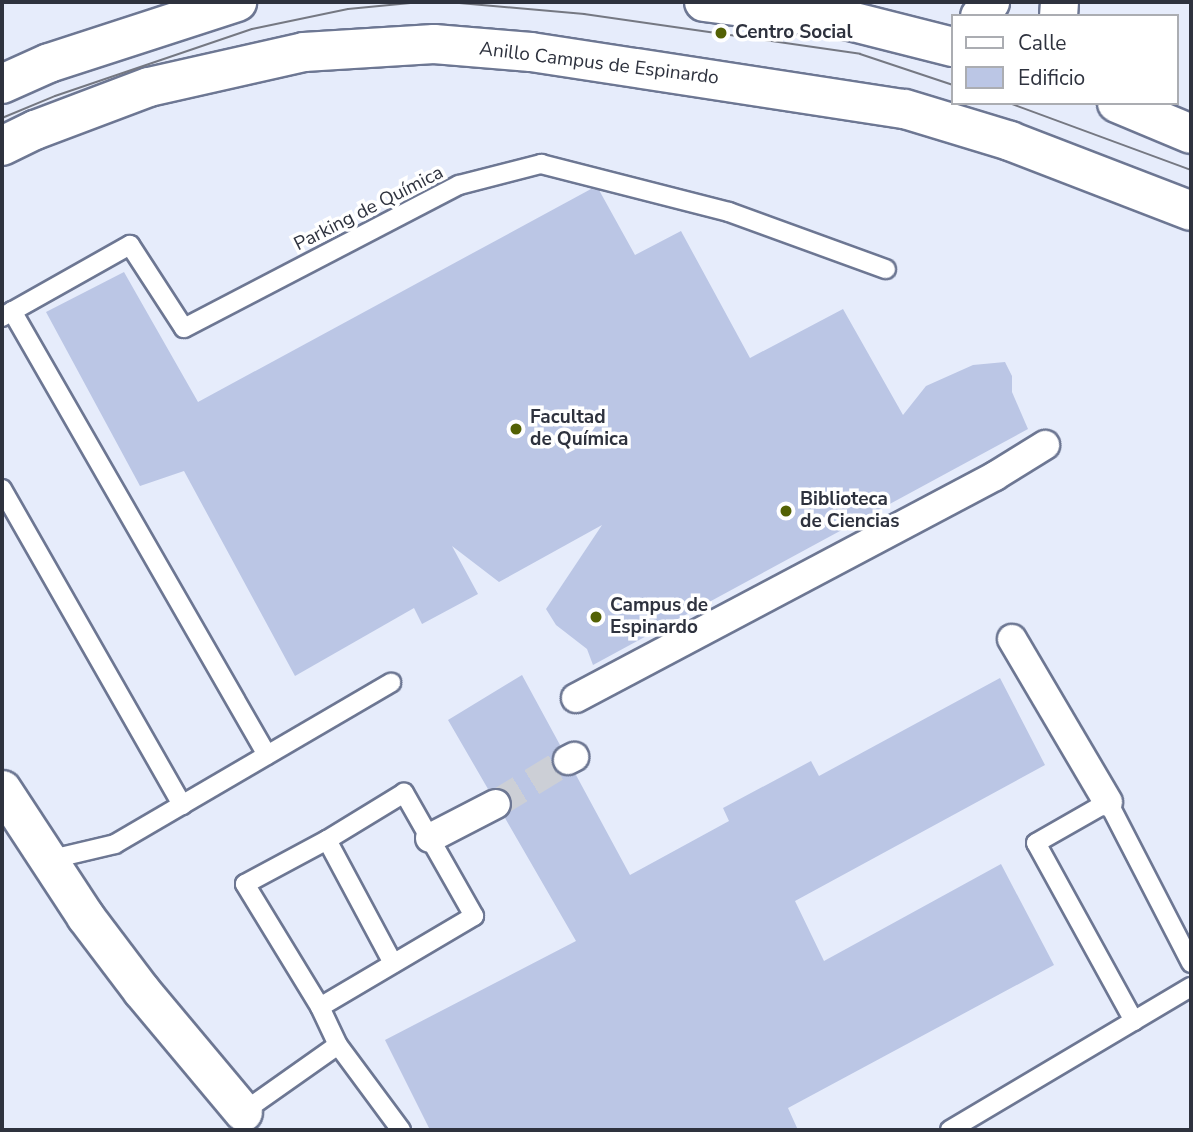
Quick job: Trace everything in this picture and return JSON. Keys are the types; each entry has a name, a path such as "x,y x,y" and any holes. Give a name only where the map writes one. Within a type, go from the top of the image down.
{"main road":[{"path":"2,84 49,63 237,2"},
{"path":"704,2 850,21 948,40"},
{"name":"Anillo Campus de Espinardo","path":"2,146 35,130 149,87 304,52 434,44 531,52 905,109 1010,141 1191,211"},
{"path":"1122,105 1191,134"}],"street":[{"path":"576,698 995,476 1045,445"},
{"path":"1012,639 1108,802"},
{"path":"2,789 48,860 141,990 243,1111"},
{"path":"430,838 496,804"}],"lane":[{"name":"Parking de Química","path":"267,755 7,314 130,245 184,328 459,185 541,164 729,212 886,269"},
{"path":"2,489 182,805"},
{"path":"48,860 115,844 390,682"},
{"path":"320,1007 474,916 404,793 327,840 245,884 320,1007 338,1045 401,1130"},
{"path":"1134,1021 1036,843 1108,802 1191,962"},
{"path":"327,840 393,963"},
{"path":"950,1130 1191,987"},
{"path":"243,1111 338,1045"}],"shaded area":[{"name":"Campus de Espinardo","path":"2,2 1191,2 1191,1130 2,1130"}],"building":[{"name":"Facultad de Química","path":"591,189 599,190 635,255 681,231 750,358 843,309 903,415 926,386 973,365 1005,362 1012,376 1012,392 1028,429 593,665 587,649 556,625 546,609 602,525 499,582 452,546 478,594 422,624 414,608 295,676 184,471 140,486 46,312 124,272 198,402"},
{"path":"522,675 560,745 552,758 554,768 566,776 576,775 630,875 729,821 723,808 811,761 819,776 1000,678 1045,765 795,901 824,961 1001,864 1054,965 788,1108 798,1130 430,1130 385,1040 576,941 505,818 512,805 510,796 497,788 488,789 448,720"}],"tunnel":[{"path":"496,804 568,760"}],"tram line":[{"path":"2,118 55,96 252,29 348,9 421,2"},
{"path":"448,2 584,14 860,54 951,84"},
{"path":"1014,105 1191,170"}],"place":[{"name":"Centro Social","path":"721,33"},
{"name":"Facultad de Química","path":"516,429"},
{"name":"Biblioteca de Ciencias","path":"786,511"},
{"name":"Campus de Espinardo","path":"596,617"}]}
